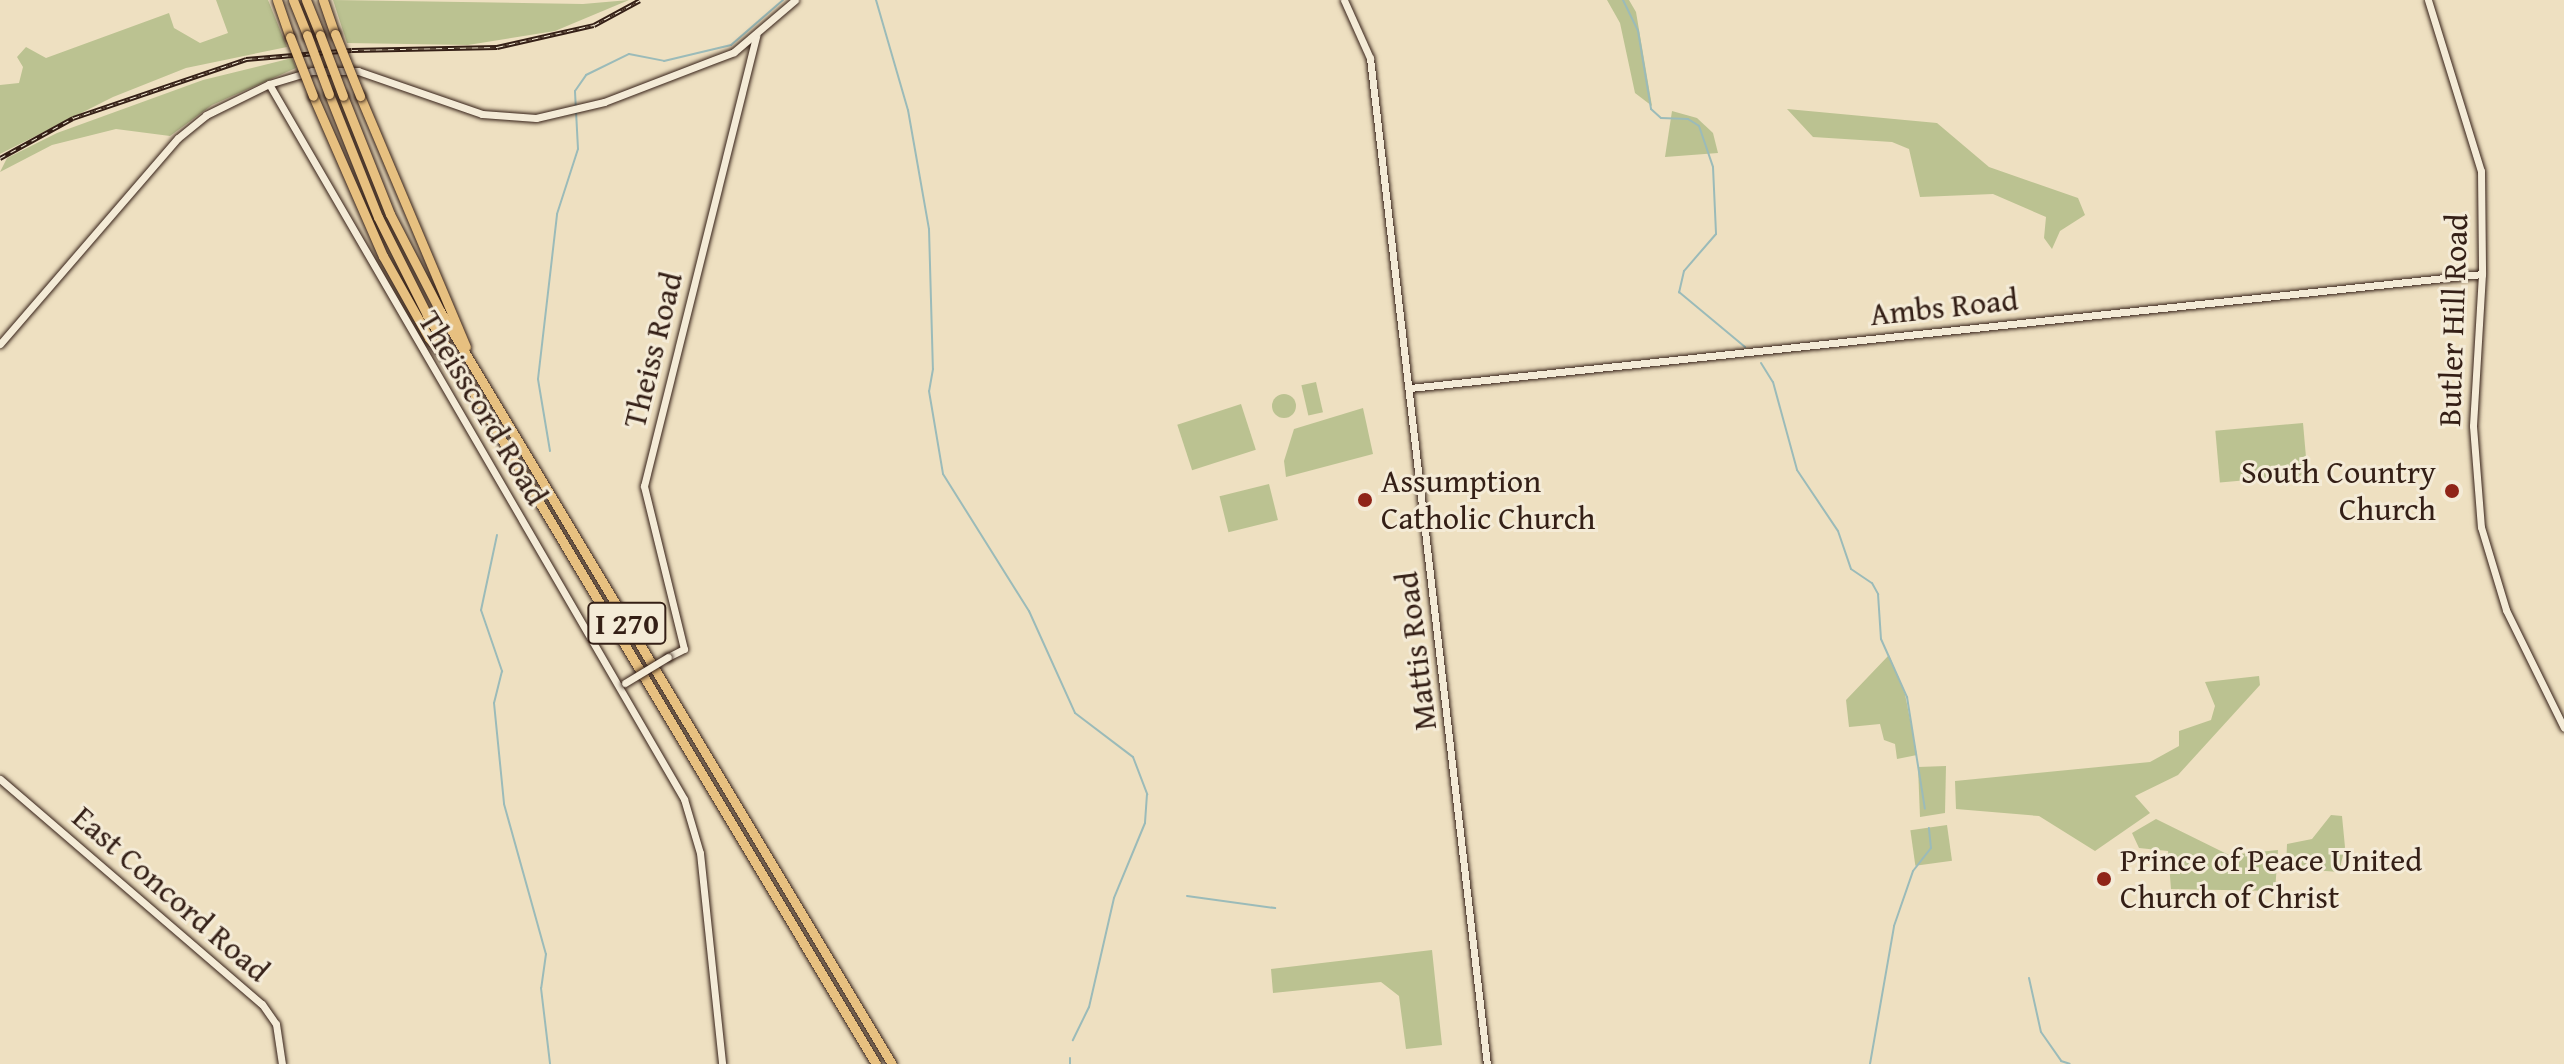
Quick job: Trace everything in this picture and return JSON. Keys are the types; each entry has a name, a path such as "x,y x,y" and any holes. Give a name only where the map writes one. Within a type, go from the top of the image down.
{"highway":[{"path":"277,0 313,96 396,280 429,338 468,385"},
{"name":"I 270","path":"293,0 390,242 468,385 876,1064"},
{"name":"I 270","path":"306,0 396,226 473,365 892,1064"},
{"path":"323,0 473,365"}],"street":[{"path":"0,344 178,138 214,111 269,84 312,71 348,70 388,78 492,117 525,119 580,109 739,49 795,0"},
{"name":"Mattis Road","path":"1344,0 1370,58 1487,1064"},
{"name":"Butler Hill Road","path":"2428,0 2479,157 2482,274 2473,426 2481,527 2506,610 2564,728"},
{"name":"Theiss Road","path":"617,689 684,649 644,486 756,36"},
{"path":"739,49 750,64"},
{"name":"Theisscord Road","path":"269,84 617,689"},
{"name":"Ambs Road","path":"1410,388 2482,274"},
{"path":"617,689 679,789 695,826 722,1064"},
{"name":"East Concord Road","path":"0,779 267,1008 278,1030 282,1064"}],"green space":[{"path":"216,0 268,0 287,47 186,68 113,97 0,154 0,85 19,83 23,67 17,57 26,47 46,58 169,13 174,28 200,43 228,33"},
{"path":"333,0 583,4 629,0 555,31 468,45 347,43"},
{"path":"1607,0 1629,0 1636,12 1652,106 1635,93 1620,23"},
{"path":"292,58 296,68 212,105 170,136 116,129 52,145 0,172 7,158 57,133 203,80"},
{"path":"1787,109 1937,123 1989,167 2078,198 2085,215 2060,231 2052,249 2044,238 2046,217 1993,194 1920,197 1909,149 1892,142 1813,137"},
{"path":"1672,111 1697,118 1713,133 1718,153 1665,157"},
{"path":"1316,382 1323,412 1308,416 1301,385"},
{"path":"1284,394 1295,401 1296,406 1289,417 1284,418 1273,411 1272,406 1279,395"},
{"path":"1241,404 1256,450 1192,470 1177,425"},
{"path":"1363,408 1373,454 1286,477 1284,461 1294,429"},
{"path":"2303,423 2308,475 2220,482 2215,431"},
{"path":"1269,484 1278,520 1228,532 1220,496"},
{"path":"1889,655 1905,694 1917,755 1897,759 1895,744 1884,740 1880,724 1849,727 1846,700"},
{"path":"2259,676 2260,685 2178,775 2135,796 2150,813 2095,851 2039,816 1956,809 1955,781 2150,762 2179,746 2179,731 2211,720 2215,706 2205,682"},
{"path":"1946,766 1945,813 1920,817 1918,767"},
{"path":"2331,815 2342,816 2345,847 2339,872 2286,868 2287,844 2312,839"},
{"path":"2156,819 2229,855 2278,850 2275,891 2171,889 2168,851 2139,848 2132,833"},
{"path":"1947,825 1952,861 1915,866 1910,830"},
{"path":"1432,950 1442,1045 1406,1049 1399,996 1381,982 1273,993 1271,969"}],"waterway":[{"path":"550,451 538,379 557,214 578,149 575,91 586,75 629,54 664,61 731,45 783,0"},
{"path":"876,0 908,110 929,229 933,369 929,391 943,474 1029,611 1075,713 1133,757 1147,794 1145,823 1114,898 1089,1007 1073,1040"},
{"path":"1623,0 1638,31 1651,109 1661,118 1688,119 1699,126 1713,167 1716,234 1684,271 1679,292 1745,347"},
{"path":"1761,363 1773,382 1797,470 1838,531 1851,569 1872,583 1878,594 1881,639 1907,697 1925,809"},
{"path":"497,535 481,610 502,671 494,703 504,804 546,954 541,988 550,1064"},
{"path":"1870,1064 1894,926 1913,871 1931,848 1929,828"},
{"path":"1187,896 1275,908"},
{"path":"2029,978 2041,1032 2061,1061 2070,1064"},
{"path":"1070,1058 1070,1064"}],"railway":[{"path":"0,158 73,118 246,59 352,50 497,47 594,25 640,0"}],"place":[{"name":"South Country Church","path":"2452,491"},
{"name":"Assumption Catholic Church","path":"1365,500"},
{"name":"Prince of Peace United Church of Christ","path":"2104,879"}]}
